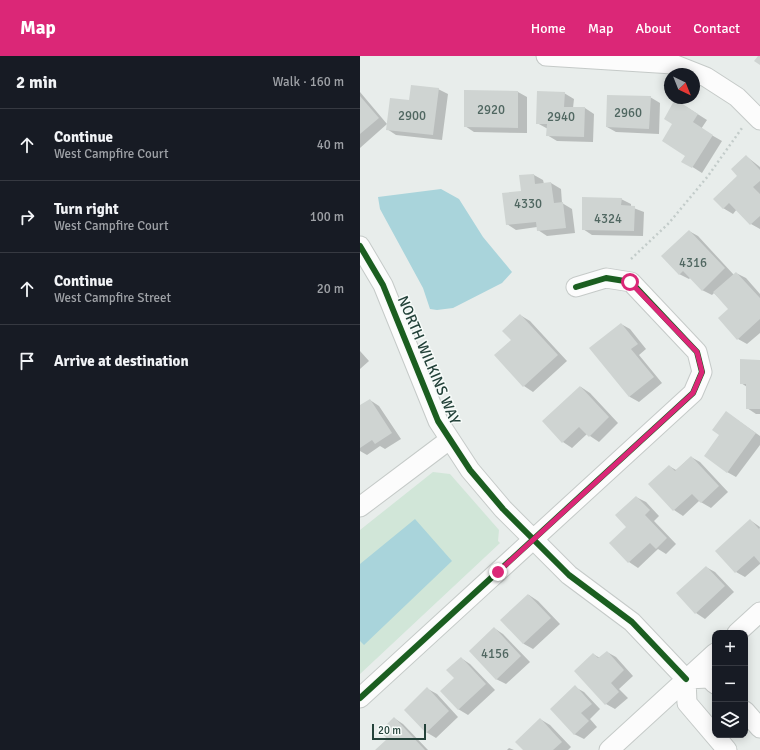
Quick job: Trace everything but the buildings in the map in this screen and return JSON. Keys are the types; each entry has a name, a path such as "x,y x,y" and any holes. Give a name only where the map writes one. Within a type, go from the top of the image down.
{"street":[{"path":"546,56 673,64 706,77 737,97 752,122"},
{"name":"NORTH WILKINS WAY","path":"360,246 383,284 438,421 470,470 504,509 569,574 632,622 686,679"},
{"path":"360,698 693,393 702,372 697,352 630,282 606,278 576,287"},
{"path":"360,507 449,440"},
{"path":"740,630 760,612"},
{"path":"609,750 712,656"},
{"path":"686,679 709,678 712,681"},
{"path":"686,679 687,702 727,750"},
{"path":"748,714 760,728"}],"path":[{"path":"631,259 669,223 752,122"}],"green space":[{"path":"433,472 450,474 499,530 498,541 500,543 360,674 360,530"}],"water":[{"path":"441,189 459,199 483,237 512,272 502,283 453,308 437,310 430,309 423,288 380,209 378,197"},
{"path":"415,519 452,561 364,645 360,641 360,564"}],"cycle path":[{"path":"360,246 383,285 438,421 470,470 503,509 569,575 632,622 686,679"},
{"path":"360,698 693,393 702,372 697,352 631,282 606,278 576,287"}],"route":[{"path":"498,572 693,393 702,372 697,352 630,282"}]}
